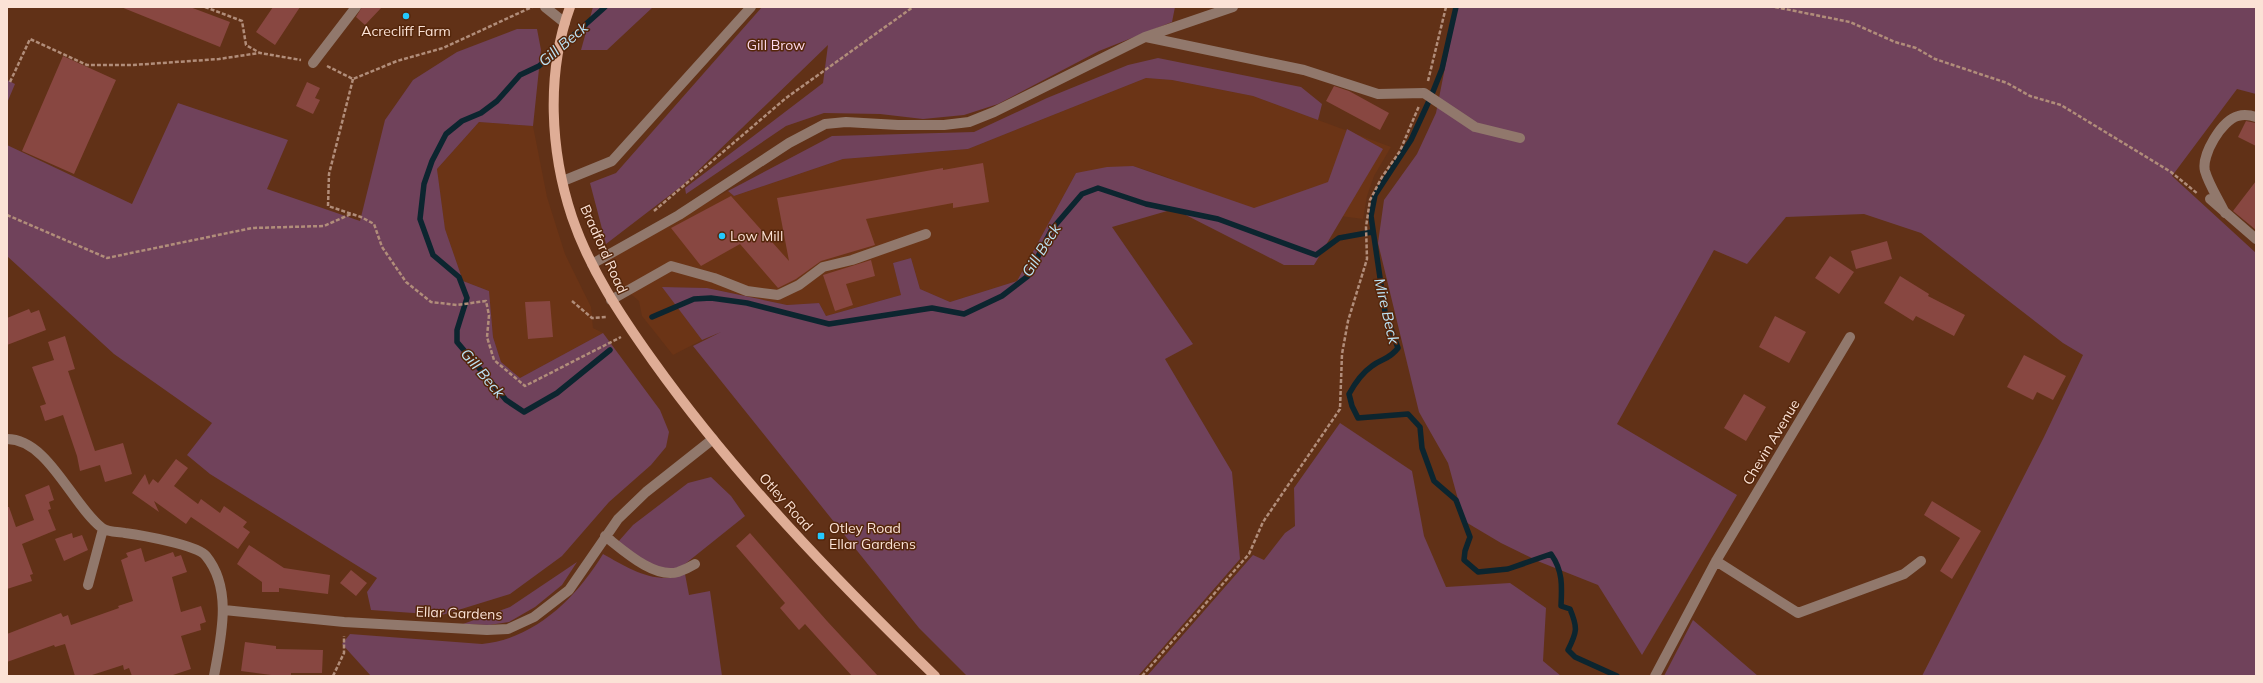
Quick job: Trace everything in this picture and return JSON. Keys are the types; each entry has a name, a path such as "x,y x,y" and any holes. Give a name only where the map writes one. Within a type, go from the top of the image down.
{"main road":[{"name":"Bradford Road","path":"570,7 564,22 557,51 556,72 555,114 557,145 563,181 572,217 592,264 610,300 632,332"},
{"name":"Otley Road","path":"632,332 670,385 755,489 847,591 935,676"}],"street":[{"path":"313,63 356,7"},
{"path":"545,7 564,22"},
{"path":"563,181 612,162 751,7"},
{"path":"592,264 680,215 789,143 825,124 846,122 898,125 936,125 969,122 994,112 1145,37 1233,7"},
{"path":"1145,37 1304,70 1378,94 1424,92 1475,127 1520,138"},
{"path":"2225,213 2205,170 2206,157 2210,145 2230,120 2248,114 2256,117"},
{"path":"2206,199 2256,239"},
{"path":"610,300 671,266 714,278 747,292 778,295 799,285 823,267 852,260 926,234"},
{"name":"Chevin Avenue","path":"1655,676 1716,561 1850,337"},
{"path":"7,439 14,439 34,450 53,465 76,502 103,529 146,536 182,545 206,554 220,578 224,610 214,676"},
{"name":"Ellar Gardens","path":"224,610 344,622 487,630 508,629 534,616 568,590 618,519 646,492 713,439"},
{"path":"88,585 103,529"},
{"path":"605,536 630,557 652,570 677,573 695,564"},
{"path":"1716,561 1798,613 1904,574 1921,561"}],"path":[{"path":"205,7 242,21 246,45 260,53"},
{"path":"10,82 30,38 86,65 132,65 219,59 260,53 325,65 353,79 397,61 443,48 533,7"},
{"path":"651,213 786,98 913,7"},
{"path":"1775,7 1850,22 1895,42 1916,48 1935,59 2007,83 2030,96 2061,105 2171,172 2206,199"},
{"path":"353,79 330,174 328,206 374,224 382,246 406,282 431,302 457,306 483,300 486,301 489,315 487,337 494,360 525,386 632,332"},
{"path":"1142,676 1249,554 1263,522 1340,409 1342,354 1348,321 1367,259 1366,227 1370,200 1382,177 1400,151"},
{"path":"7,216 107,258 252,228 324,226 351,214"},
{"path":"572,301 592,318 621,315"},
{"path":"333,676 344,653 344,622"}],"shaded area":[{"path":"1146,78 1172,80 1253,96 1391,147 1374,176 1367,196 1363,219 1325,214 1282,225 1164,176 1133,166 1076,173 1017,281 950,302 920,289 911,258 893,263 901,295 826,316 819,303 787,305 707,288 663,287 702,340 673,355 642,316 639,301 611,277 605,264 641,236 728,191 734,196 843,159 968,149"},
{"path":"479,122 533,126 547,197 565,254 591,307 593,328 603,333 520,378 501,362 493,337 489,291 463,281 445,229 437,169"}],"green space":[{"path":"593,7 653,7 607,50 581,50"},
{"name":"Gill Brow","path":"762,7 1175,7 1172,22 1099,51 998,104 964,115 923,119 880,114 824,113 786,126 686,194 685,188 823,83 828,45 683,185 606,244 590,183 616,173"},
{"path":"1457,7 2256,7 2256,94 2237,89 2172,176 2256,253 2256,676 1922,676 2044,437 2083,355 2063,343 1921,233 1864,214 1786,217 1747,264 1714,250 1617,424 1737,495 1642,655 1598,585 1540,562 1501,543 1464,521 1448,463 1419,412 1378,243 1384,200 1417,154 1436,113"},
{"path":"517,29 537,29 541,50 533,126 479,122 437,169 445,229 463,281 489,291 493,337 501,362 520,378 603,333 660,410 669,432 666,447 651,465 609,502 562,556 510,594 442,615 371,610 367,592 377,578 210,474 187,455 212,423 114,354 7,256 7,145 132,204 178,103 288,140 267,189 360,221 385,120 413,80 457,52"},
{"path":"1158,58 1301,87 1322,104 1318,120 1253,96 1172,80 1146,78 968,149 843,159 734,196 728,191 832,136 974,132 1047,98 1128,65"},
{"path":"7,80 15,84 7,103"},
{"path":"1347,129 1383,149 1314,265 1284,265 1174,209 1112,227 1193,344 1165,359 1232,472 1240,559 1138,676 967,676 919,628 693,346 721,332 702,340 662,287 707,288 787,305 819,303 826,316 901,295 893,263 911,258 920,289 950,302 1017,281 1076,173 1107,167 1133,166 1254,208 1328,182"},
{"path":"1340,423 1412,471 1424,536 1446,587 1510,583 1546,608 1543,661 1561,676 1147,676 1253,555 1264,560 1285,533 1295,526 1294,488"},
{"path":"711,477 731,496 745,516 680,568 662,569 654,567 646,563 618,542 633,525 688,483"},
{"path":"603,554 632,570 653,577 674,577 685,574 689,595 710,591 722,676 371,676 342,644 350,634 482,644 520,634 537,625 567,600 581,586"},
{"path":"577,562 562,585 535,607 509,622 489,625 463,624 510,607"},
{"path":"1693,620 1758,676 1664,676"}],"building":[{"path":"121,7 190,7 230,22 220,47"},
{"path":"273,7 300,7 275,45 256,32"},
{"path":"362,7 382,7 365,25 356,17"},
{"path":"63,56 116,80 74,174 22,151"},
{"path":"307,82 320,88 315,98 320,100 313,114 296,106"},
{"path":"1334,86 1349,91 1389,113 1380,130 1326,101"},
{"path":"2246,121 2256,123 2256,146 2238,137"},
{"path":"983,163 989,202 953,208 953,203 866,219 875,245 821,261 796,279 778,288 740,244 701,266 671,228 731,196 789,261 777,198 943,168 943,170"},
{"path":"2256,181 2256,230 2233,211"},
{"path":"1887,241 1892,259 1856,269 1851,251"},
{"path":"1830,256 1854,272 1839,294 1815,278"},
{"path":"871,260 875,276 846,284 853,305 835,311 823,275"},
{"path":"1900,276 1929,294 1928,296 1965,315 1954,336 1916,316 1913,321 1884,303"},
{"path":"550,301 553,337 528,339 525,302"},
{"path":"29,309 31,313 39,310 46,330 7,345 7,318"},
{"path":"1775,316 1806,332 1789,363 1759,347"},
{"path":"65,336 75,369 68,371 95,451 123,443 132,474 105,482 100,465 80,471 77,456 63,415 45,421 40,406 46,404 32,367 54,360 48,342"},
{"path":"2024,355 2066,376 2053,400 2037,392 2033,400 2007,387"},
{"path":"1744,394 1766,407 1746,441 1724,428"},
{"path":"176,459 188,468 174,486 198,504 201,499 220,513 224,506 247,522 243,527 250,532 238,549 191,517 186,524 154,501 159,512 132,493 145,474 149,485 153,479 158,483"},
{"path":"49,485 54,500 49,502 51,509 48,510 56,530 22,544 33,574 30,575 32,581 7,589 7,507 9,507 16,527 34,520 25,495"},
{"path":"1932,501 1981,531 1952,579 1940,571 1960,538 1924,515"},
{"path":"72,533 73,538 82,535 88,550 64,561 55,539"},
{"path":"750,533 827,621 878,676 852,676 805,624 799,630 780,608 785,603 736,546"},
{"path":"249,545 284,568 330,575 328,594 279,588 279,592 262,592 262,582 237,564"},
{"path":"141,548 145,562 173,552 175,557 181,555 187,572 172,577 181,612 201,606 206,622 200,624 201,630 181,636 191,669 170,676 132,676 129,668 124,670 123,665 89,676 75,676 65,644 55,647 54,645 7,662 7,634 61,613 63,617 68,615 71,625 119,608 118,606 133,601 121,560 128,557 126,553"},
{"path":"351,570 367,583 356,596 340,583"},
{"path":"245,642 276,646 276,649 323,650 322,673 291,673 291,676 279,676 241,671"}],"waterway":[{"name":"Gill Beck","path":"605,7 539,66 520,75 497,101 481,113 462,121 446,134 432,161 424,184 420,219 433,255 459,277 467,298 457,330 457,342 506,400 524,412 557,393 610,350"},
{"path":"1432,94 1442,69 1456,7"},
{"name":"Mire Beck","path":"1429,101 1411,140 1375,195 1371,216 1385,312 1398,348 1392,355 1376,363 1359,378 1349,394 1352,406 1358,418 1408,414 1420,427 1422,448 1434,481 1456,500 1470,537 1465,551 1464,560 1478,572 1508,569 1551,554 1560,573 1561,606 1570,609 1575,626 1575,634 1568,650 1575,657 1617,676"},
{"name":"Gill Beck","path":"652,317 694,299 711,298 747,303 829,324 932,308 964,314 1002,296 1028,276 1052,229 1082,194 1098,188 1146,204 1218,219 1316,255 1339,238 1372,232"}],"place":[{"name":"Acrecliff Farm","path":"406,16"},
{"name":"Low Mill","path":"722,236"},
{"name":"Otley Road Ellar Gardens","path":"821,536"}]}
